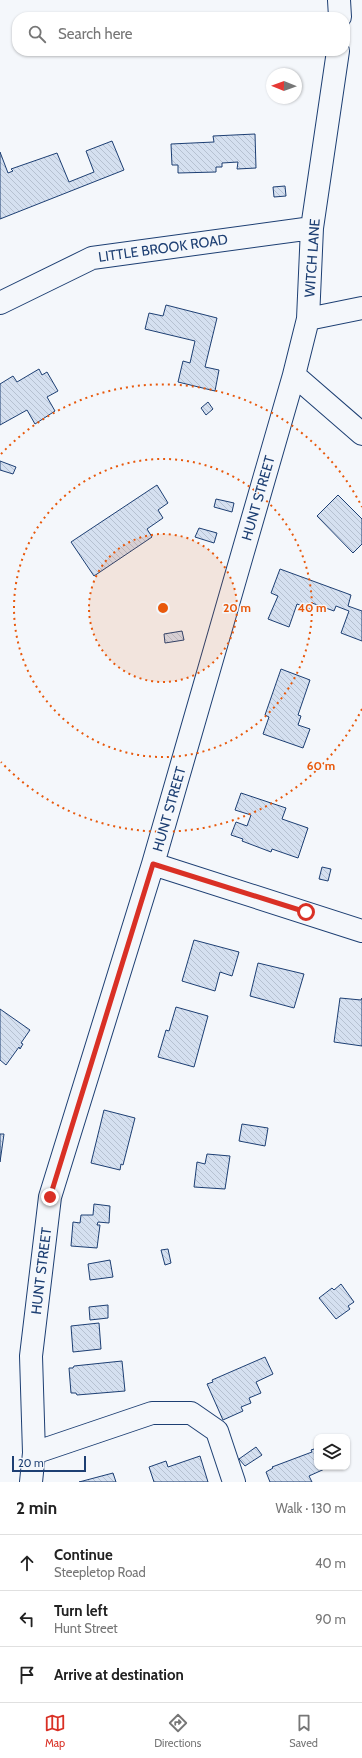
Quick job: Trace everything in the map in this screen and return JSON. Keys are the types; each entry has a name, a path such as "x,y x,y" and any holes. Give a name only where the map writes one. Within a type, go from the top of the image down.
{"street":[{"path":"339,0 340,12"},
{"name":"WITCH LANE","path":"294,375 308,320 312,228 337,56"},
{"name":"LITTLE BROOK ROAD","path":"0,303 92,258 312,228"},
{"path":"308,320 362,308"},
{"path":"294,375 362,434"},
{"name":"HUNT STREET","path":"31,1482 34,1453 31,1356 50,1197 153,864 294,375"},
{"path":"153,864 362,931"},
{"path":"34,1453 152,1413 191,1413 217,1431 234,1482"}],"building":[{"path":"255,134 256,168 237,169 238,162 222,163 222,167 216,167 216,172 178,173 178,165 172,165 171,144 214,142 213,136"},
{"path":"112,141 124,170 0,219 0,152 8,173 13,171 11,169 57,153 69,182 94,172 86,151"},
{"path":"285,186 286,196 274,197 273,187"},
{"path":"166,305 217,318 205,367 219,370 215,391 178,382 183,361 190,363 195,341 145,329 149,313 163,316"},
{"path":"39,369 42,375 47,372 58,391 47,397 55,411 35,424 27,410 0,425 0,384 13,376 17,382"},
{"path":"208,402 213,409 206,415 201,408"},
{"path":"0,461 16,467 13,474 0,470"},
{"path":"157,485 168,503 158,510 163,518 147,529 152,537 94,576 71,542"},
{"path":"338,495 362,519 362,544 353,553 317,516"},
{"path":"216,499 234,503 232,512 214,507"},
{"path":"199,528 217,533 214,543 195,537"},
{"path":"280,569 351,595 348,606 362,611 362,641 341,633 349,611 336,606 334,611 312,603 310,609 297,604 289,627 268,619 278,596 271,593"},
{"path":"182,631 184,640 165,643 164,634"},
{"path":"281,669 310,680 298,715 301,716 298,725 310,729 303,748 263,734 269,717 265,715"},
{"path":"241,793 286,808 282,819 308,828 298,858 272,849 271,852 242,841 243,839 231,835 236,822 247,826 251,815 235,810"},
{"path":"322,867 331,869 328,881 319,879"},
{"path":"194,940 239,952 232,976 220,972 215,991 182,981"},
{"path":"258,963 304,974 294,1008 250,996"},
{"path":"340,998 361,1000 362,998 362,1046 334,1042"},
{"path":"176,1007 208,1016 194,1067 158,1057 166,1030 169,1031"},
{"path":"0,1009 30,1030 21,1043 23,1044 20,1049 19,1047 6,1065 0,1060"},
{"path":"104,1110 135,1118 123,1165 121,1164 120,1170 91,1163"},
{"path":"242,1124 268,1128 265,1146 239,1141"},
{"path":"0,1134 4,1134 0,1162"},
{"path":"207,1154 230,1156 225,1189 194,1187 197,1162 205,1164"},
{"path":"94,1204 110,1206 109,1223 98,1222 97,1225 100,1225 97,1248 71,1246 73,1222 80,1223 81,1215 93,1215"},
{"path":"168,1249 171,1263 165,1265 161,1250"},
{"path":"110,1260 113,1277 90,1280 88,1264"},
{"path":"341,1284 354,1302 348,1306 350,1309 336,1319 319,1298 332,1288 334,1290"},
{"path":"108,1305 108,1318 90,1320 89,1307"},
{"path":"99,1323 101,1349 73,1352 71,1326"},
{"path":"265,1357 273,1374 256,1382 261,1393 249,1398 251,1403 241,1407 243,1411 223,1420 207,1384 213,1382 212,1380"},
{"path":"122,1361 125,1391 77,1395 76,1393 71,1393 69,1368 73,1368 74,1366"},
{"path":"256,1447 262,1455 245,1466 239,1459"},
{"path":"314,1449 314,1470 322,1470 309,1476 312,1482 270,1482 266,1472 273,1468 272,1467 312,1452 311,1450"},
{"path":"200,1456 208,1482 154,1482 149,1467 166,1461 168,1467"},
{"path":"113,1473 116,1482 79,1482"}],"route":[{"path":"50,1197 153,864 306,912"}]}
